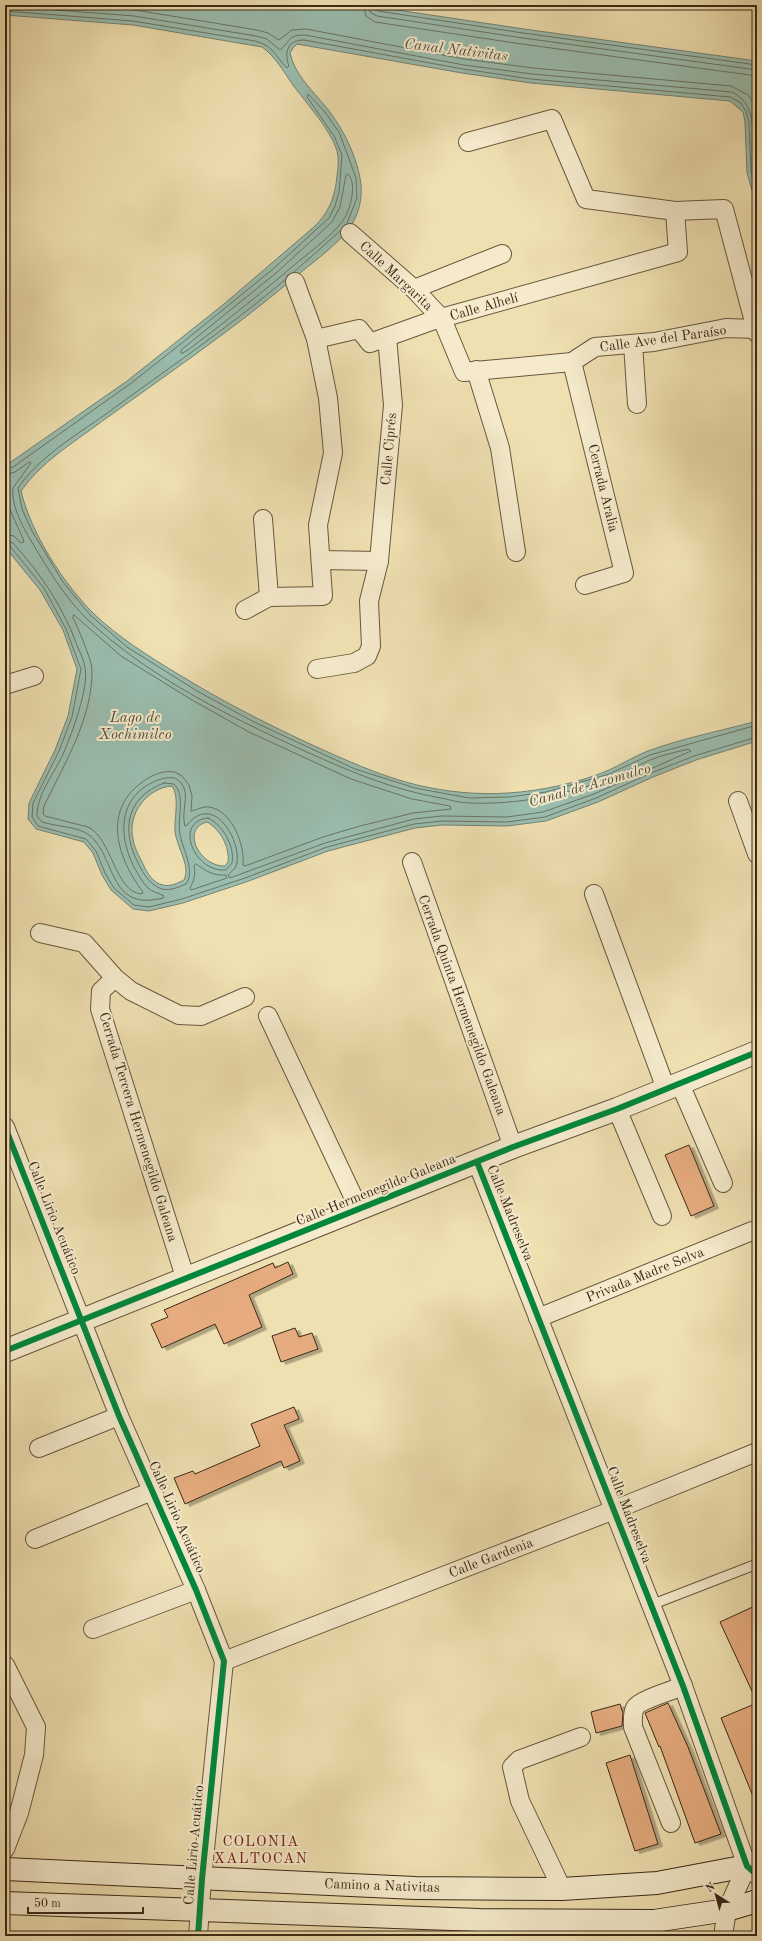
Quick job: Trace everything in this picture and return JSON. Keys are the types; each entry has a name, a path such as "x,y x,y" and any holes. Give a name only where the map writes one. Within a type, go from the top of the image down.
{"main road":[{"name":"Calle Hermenegildo Galeana","path":"7,1346 82,1321 513,1147 617,1109 757,1052"},
{"name":"Camino a Nativitas","path":"5,1869 415,1888 562,1889 657,1883 754,1867"},
{"path":"5,1903 479,1920 654,1921 727,1910 757,1901"}],"street":[{"path":"468,142 552,119 586,198 675,211 724,209 757,331"},
{"name":"Calle Alhelí","path":"316,339 359,329 370,343 434,320 678,252 675,211"},
{"name":"Calle Margarita","path":"350,233 414,289 442,319"},
{"path":"414,289 502,254"},
{"path":"245,610 269,597 323,596 318,525 333,454 328,398 316,339 295,282"},
{"name":"Calle Ave del Paraíso","path":"442,319 464,372 572,362 595,347 654,342 726,328 757,331"},
{"name":"Calle Ciprés","path":"317,669 354,663 367,656 371,646 372,631 369,601 380,561 393,405 387,337"},
{"path":"633,344 637,404"},
{"name":"Cerrada Aralia","path":"572,362 624,573 585,585"},
{"path":"476,370 500,448 516,552"},
{"path":"263,519 269,597"},
{"path":"321,560 380,561"},
{"path":"5,685 34,676"},
{"path":"738,801 757,854"},
{"name":"Cerrada Quinta Hermenegildo Galeana","path":"412,862 513,1147"},
{"path":"594,894 673,1086 724,1183"},
{"path":"40,933 84,943 115,978 131,991 179,1015 201,1016 245,997"},
{"name":"Cerrada Tercera Hermenegildo Galeana","path":"115,978 101,991 100,1009 186,1280"},
{"path":"268,1016 358,1209"},
{"path":"617,1109 662,1216"},
{"name":"Calle Lirio Acuático","path":"5,1127 119,1416 196,1590 224,1661 202,1879 198,1936"},
{"name":"Calle Madreselva","path":"477,1162 754,1867"},
{"name":"Privada Madre Selva","path":"538,1318 752,1232"},
{"path":"39,1448 119,1416"},
{"name":"Calle Gardenia","path":"224,1661 614,1510 757,1452"},
{"path":"35,1539 152,1492"},
{"path":"92,1629 196,1590"},
{"path":"5,1665 36,1727 34,1755 18,1813 5,1849"},
{"path":"671,1823 634,1727 633,1715 636,1706 642,1702 683,1686"},
{"path":"562,1889 520,1802 512,1767 519,1760 581,1737"},
{"path":"723,1936 727,1910 754,1867"}],"lane":[{"path":"651,1606 757,1564"}],"water":[{"name":"Lago de Xochimilco","path":"5,5 364,5 757,61 757,207 747,173 745,122 743,112 730,101 531,83 462,73 297,44 290,53 292,61 305,82 338,124 349,144 357,164 361,185 361,196 358,212 350,227 331,248 246,317 48,462 21,491 32,524 60,572 82,601 93,613 113,630 134,646 210,693 321,749 389,777 417,785 451,791 485,794 520,792 559,786 585,779 609,770 661,746 757,721 757,741 696,760 653,777 598,802 546,821 507,826 442,825 415,828 328,851 246,882 183,903 149,911 133,909 111,890 102,875 93,853 84,842 36,829 28,819 29,803 55,750 68,716 77,669 63,630 40,590 5,547 5,466 127,381 224,304 315,226 326,212 333,196 338,170 338,156 332,138 326,129 275,60 262,47 133,25 5,15","holes":["172,786 176,796 175,832 185,862 186,872 184,880 166,885 156,882 146,871 134,845 132,830 136,812 147,797 163,788","207,822 216,829 226,845 228,862 225,866 216,865 208,861 196,847 194,839 195,832 199,826"]}],"building":[{"path":"689,1145 714,1206 691,1216 665,1155"},
{"path":"288,1262 293,1274 249,1295 262,1327 224,1344 215,1324 162,1348 151,1324 168,1317 164,1310 273,1263 275,1268"},
{"path":"295,1328 299,1337 312,1333 318,1349 281,1362 272,1336"},
{"path":"294,1407 299,1419 284,1425 300,1461 284,1468 281,1461 185,1504 174,1478 193,1471 195,1474 260,1446 251,1424"},
{"path":"757,1605 757,1702 720,1622"},
{"path":"668,1703 688,1747 721,1834 695,1843 660,1746 659,1747 645,1713"},
{"path":"757,1703 757,1806 721,1718"},
{"path":"620,1704 623,1713 622,1726 596,1733 591,1712"},
{"path":"630,1755 658,1844 635,1851 606,1763"}],"cycle path":[{"path":"5,1351 513,1147 617,1109 757,1052"},
{"path":"5,1127 119,1416 196,1590 224,1661 202,1879 198,1936"},
{"path":"477,1162 683,1686 747,1866 757,1875"}],"district":[{"name":"COLONIA XALTOCAN","path":"261,1850"}],"water label":[{"name":"Canal Nativitas","path":"456,51"},
{"name":"Canal de Axomulco","path":"590,786"}]}
